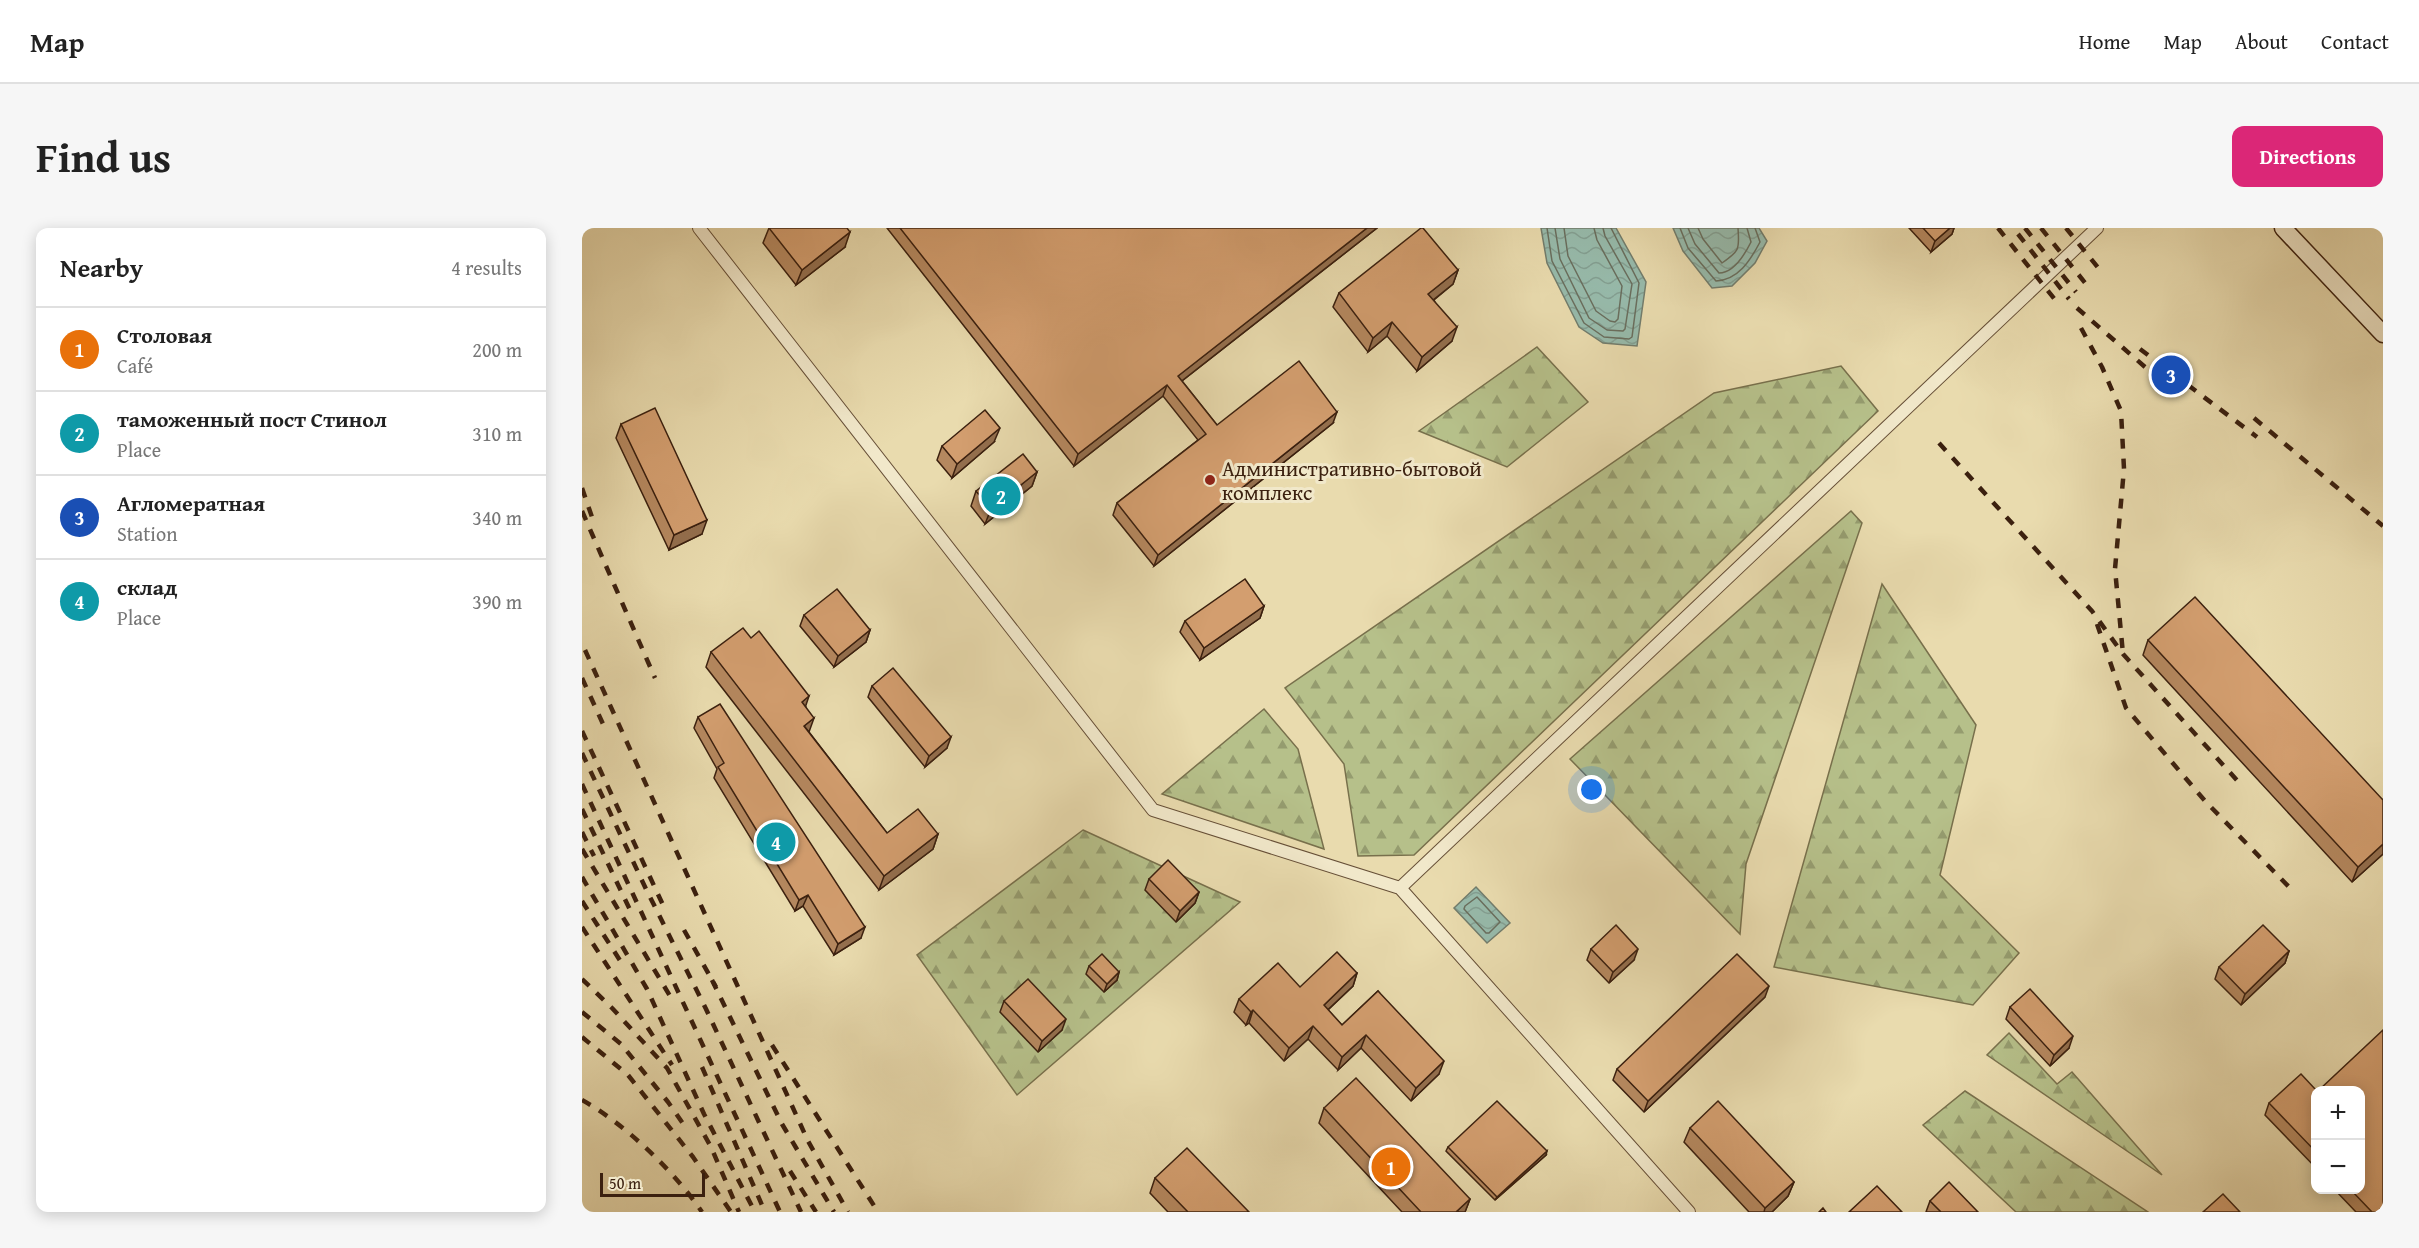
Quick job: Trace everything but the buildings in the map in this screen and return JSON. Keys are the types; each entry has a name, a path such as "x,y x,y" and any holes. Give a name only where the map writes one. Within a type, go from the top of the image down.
{"main road":[{"path":"2283,228 2383,334"}],"street":[{"path":"699,228 1153,810 1400,888 1689,1212"},
{"path":"1400,888 2097,228"}],"green space":[{"path":"1537,347 1588,402 1507,467 1419,431"},
{"path":"1841,366 1878,411 1414,855 1358,856 1344,764 1285,688 1714,393"},
{"path":"1851,511 1862,523 1746,864 1740,934 1570,759"},
{"path":"1882,584 1976,725 1940,875 2019,953 1973,1005 1774,967"},
{"path":"1264,709 1298,749 1324,849 1162,794"},
{"path":"1083,830 1240,902 1017,1095 917,955"},
{"path":"2009,1033 2057,1084 2072,1072 2162,1175 1987,1055"},
{"path":"1965,1091 2148,1212 2016,1212 1923,1125"}],"water":[{"path":"1541,228 1616,228 1646,282 1637,346 1603,343 1579,327 1547,263"},
{"path":"1673,228 1759,228 1767,241 1755,263 1732,286 1712,288 1683,251"},
{"path":"1476,887 1510,923 1487,943 1454,908"}],"railway":[{"path":"1998,228 2060,306"},
{"path":"2025,228 2076,292"},
{"path":"2041,228 2086,284"},
{"path":"2066,228 2100,270"},
{"path":"2018,234 2069,299"},
{"path":"2077,308 2182,399"},
{"path":"2081,328 2102,367 2121,411 2124,469 2115,569 2123,654"},
{"path":"2140,349 2257,437"},
{"path":"2254,418 2383,526"},
{"path":"1939,443 2092,611 2123,654 2243,787"},
{"path":"582,488 593,520"},
{"path":"582,511 655,678"},
{"path":"2097,624 2126,708 2205,801 2290,888"},
{"path":"585,650 808,1141 848,1212"},
{"path":"582,678 603,724"},
{"path":"582,731 663,905"},
{"path":"582,753 801,1212"},
{"path":"582,784 780,1212"},
{"path":"582,809 631,912"},
{"path":"582,832 594,856"},
{"path":"582,849 673,1001"},
{"path":"582,877 647,989 704,1114 755,1212"},
{"path":"582,901 621,962"},
{"path":"582,927 672,1065"},
{"path":"684,930 716,987"},
{"path":"582,979 667,1068 711,1147 739,1212"},
{"path":"712,980 782,1124 834,1212"},
{"path":"582,1012 621,1044 684,1125"},
{"path":"582,1037 628,1075 693,1157 731,1212"},
{"path":"772,1045 878,1212"},
{"path":"702,1067 765,1212"},
{"path":"582,1100 615,1122 648,1150 691,1196 702,1212"},
{"path":"790,1171 816,1212"}],"place":[{"name":"Агломератная","path":"2171,375"},
{"name":"Административно-бытовой комплекс","path":"1210,480"},
{"name":"таможенный пост Стинол","path":"1001,496"},
{"name":"склад","path":"776,842"},
{"name":"Столовая","path":"1391,1167"}]}
